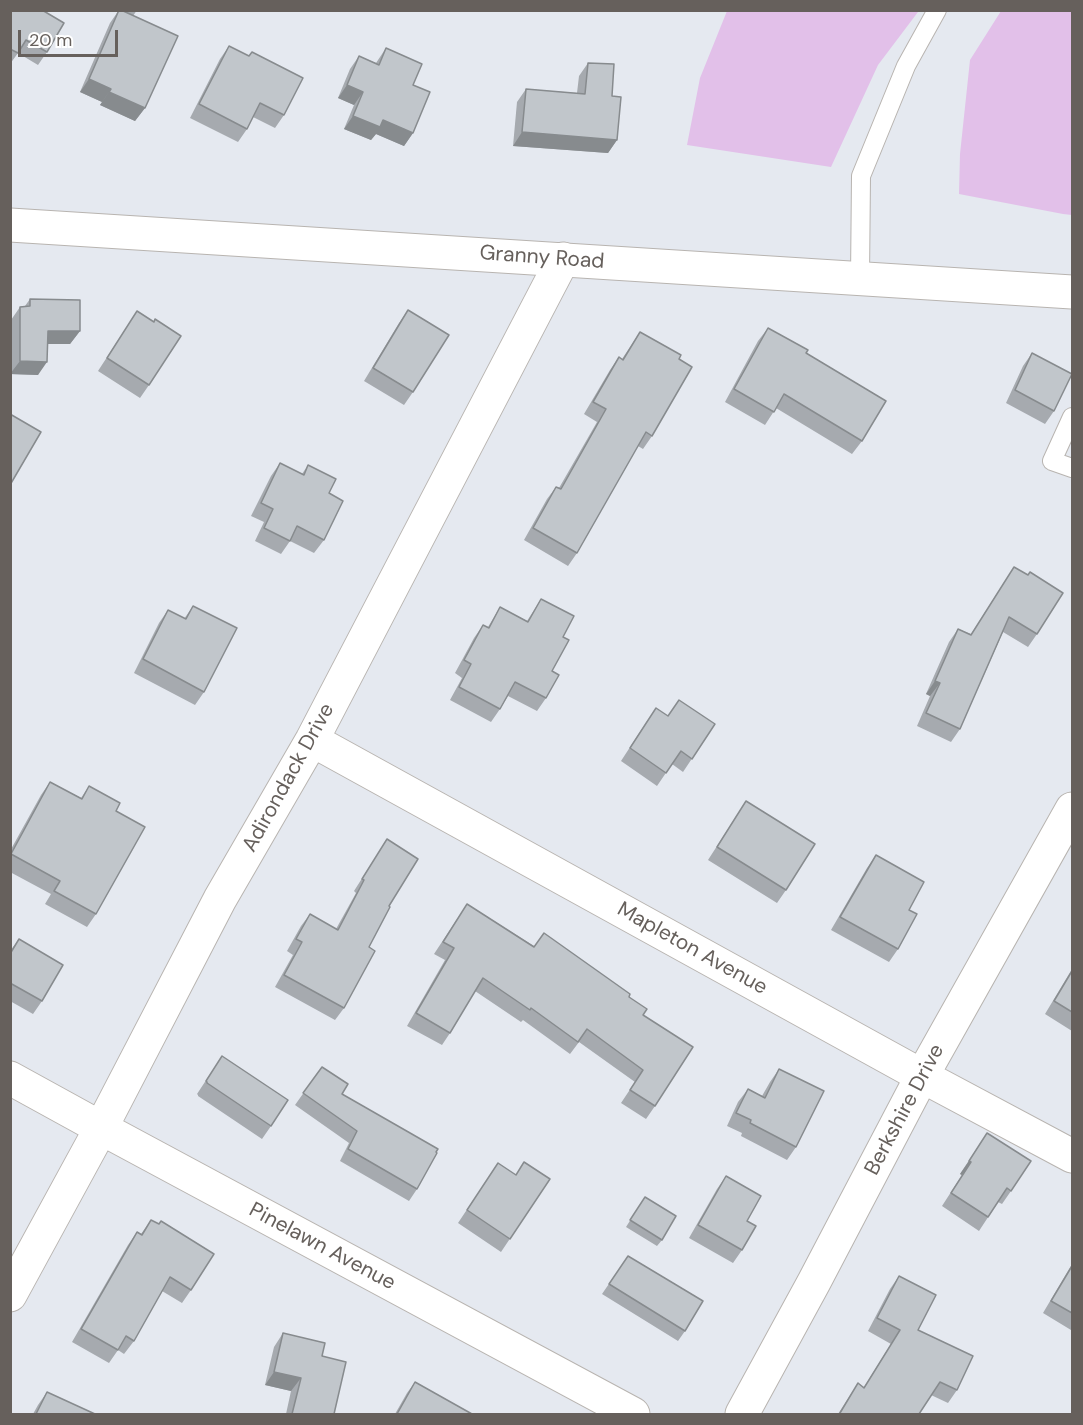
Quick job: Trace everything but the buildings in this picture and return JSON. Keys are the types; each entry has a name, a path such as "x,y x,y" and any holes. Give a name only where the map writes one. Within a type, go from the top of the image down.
{"street":[{"name":"Granny Road","path":"10,225 1072,292"},
{"name":"Adirondack Drive","path":"10,1295 101,1128 220,899 312,740 563,259"},
{"name":"Mapleton Avenue","path":"312,740 922,1076 1072,1156"},
{"name":"Berkshire Drive","path":"742,1414 922,1076 1072,809"},
{"name":"Pinelawn Avenue","path":"10,1078 633,1414"}],"lane":[{"path":"860,278 861,176 906,66 937,10"},
{"path":"1072,417 1052,461 1072,468"}],"shaded area":[{"path":"727,11 917,11 878,65 831,167 687,145 700,78"},
{"path":"1001,11 1072,11 1072,215 959,194 960,154 970,60"}]}
